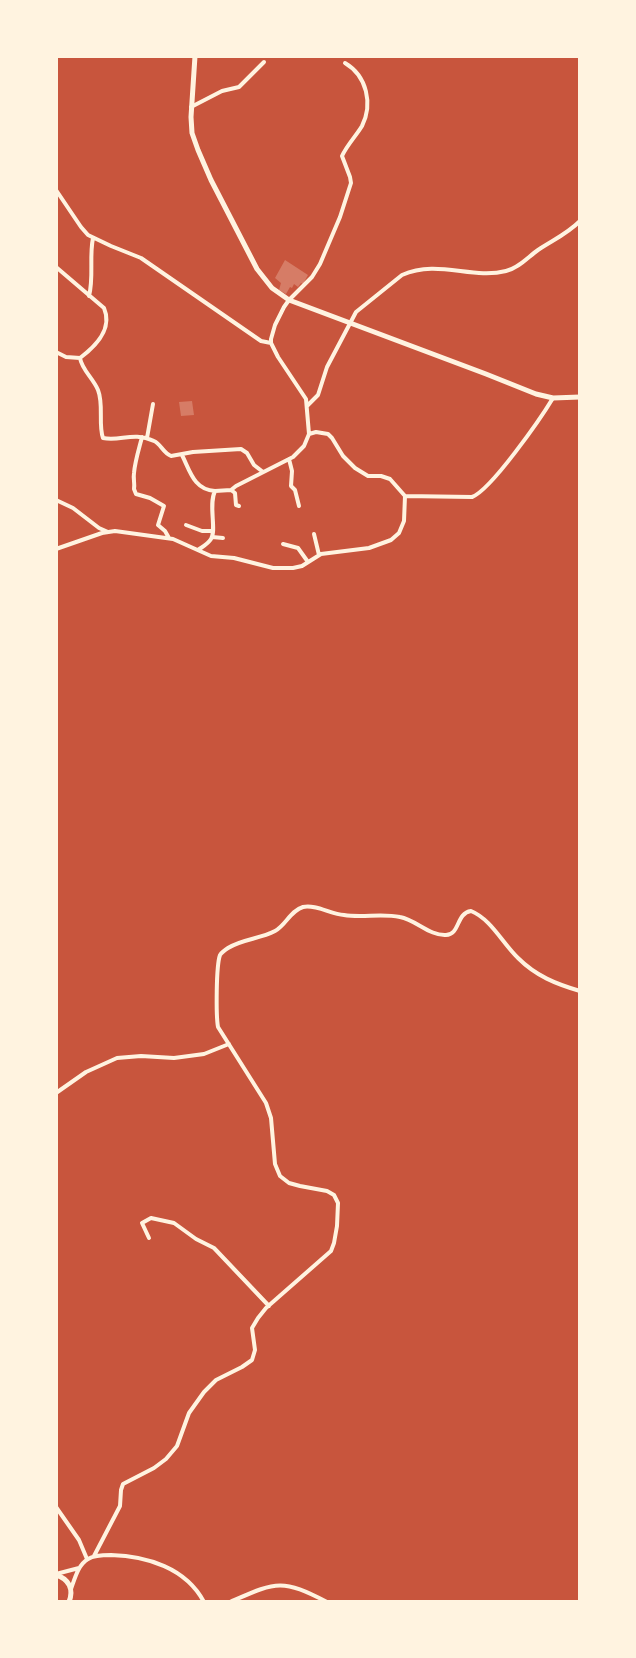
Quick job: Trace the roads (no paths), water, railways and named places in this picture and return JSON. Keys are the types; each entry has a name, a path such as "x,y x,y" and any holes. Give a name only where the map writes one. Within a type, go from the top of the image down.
{"street":[{"path":"195,56 191,107 192,133 211,180 252,260 272,288 289,300 536,394 553,398 580,397"},
{"path":"191,107 222,92 239,87 264,62"},
{"path":"182,455 198,485 206,490 232,490 262,472 289,460 304,446 309,434 306,399 285,369 271,343 275,325 289,300 307,283 320,264 340,217 350,182 342,156 362,125 366,108 366,93 363,80 356,71 345,63"},
{"path":"56,190 81,227 93,238 141,258 261,341 271,343"},
{"path":"308,405 318,395 327,367 356,312 397,279 409,272 436,268 506,272 518,266 569,231 580,221"},
{"path":"89,296 93,279 91,252 93,238"},
{"path":"56,267 104,308 108,323 101,339 80,358 66,357 56,352"},
{"path":"80,358 98,390 102,411 101,432 103,438 147,438 156,441 167,455 175,456 193,452 240,449 247,453 254,465 262,472"},
{"path":"405,496 472,497 479,494 530,432 553,398"},
{"path":"147,438 153,404"},
{"path":"56,500 73,508 99,528 108,532 170,538 212,556 240,559 272,568 293,568 319,555 369,548 391,540 399,533 404,521 405,496 390,479 368,476 355,468 342,456 328,434 316,432 309,434"},
{"path":"142,437 136,455 133,476 134,489 136,494 150,498 164,506 158,525 170,538"},
{"path":"289,460 292,471 291,486 295,490 299,506"},
{"path":"232,490 234,490 236,505 239,506"},
{"path":"198,550 212,537 212,506 215,491"},
{"path":"186,525 202,531 213,531"},
{"path":"56,549 108,532"},
{"path":"314,534 319,555"},
{"path":"212,537 223,538"},
{"path":"283,544 298,548 308,562"},
{"path":"94,1556 120,1506 123,1484 154,1468 166,1459 177,1446 189,1414 204,1392 216,1380 252,1360 256,1350 252,1328 258,1318 331,1251 334,1243 338,1203 334,1195 327,1191 300,1186 280,1176 275,1164 269,1110 262,1095 217,1023 218,969 222,952 235,944 260,938 276,931 292,914 303,907 309,906 343,915 382,914 402,917 437,934 446,936 453,933 462,915 471,911 481,917 518,958 541,977 580,991"},
{"path":"56,1093 86,1072 117,1058 141,1056 174,1058 204,1054 229,1044"},
{"path":"149,1238 142,1222 151,1218 174,1223 196,1239 214,1248 269,1306"},
{"path":"56,1507 79,1540 87,1559"},
{"path":"69,1602 79,1568 87,1559 94,1556 118,1555 153,1561 176,1572 193,1584 204,1602"},
{"path":"56,1575 79,1568"},
{"path":"56,1575 69,1583 71,1591"},
{"path":"230,1602 279,1584 300,1588 327,1602"}]}
